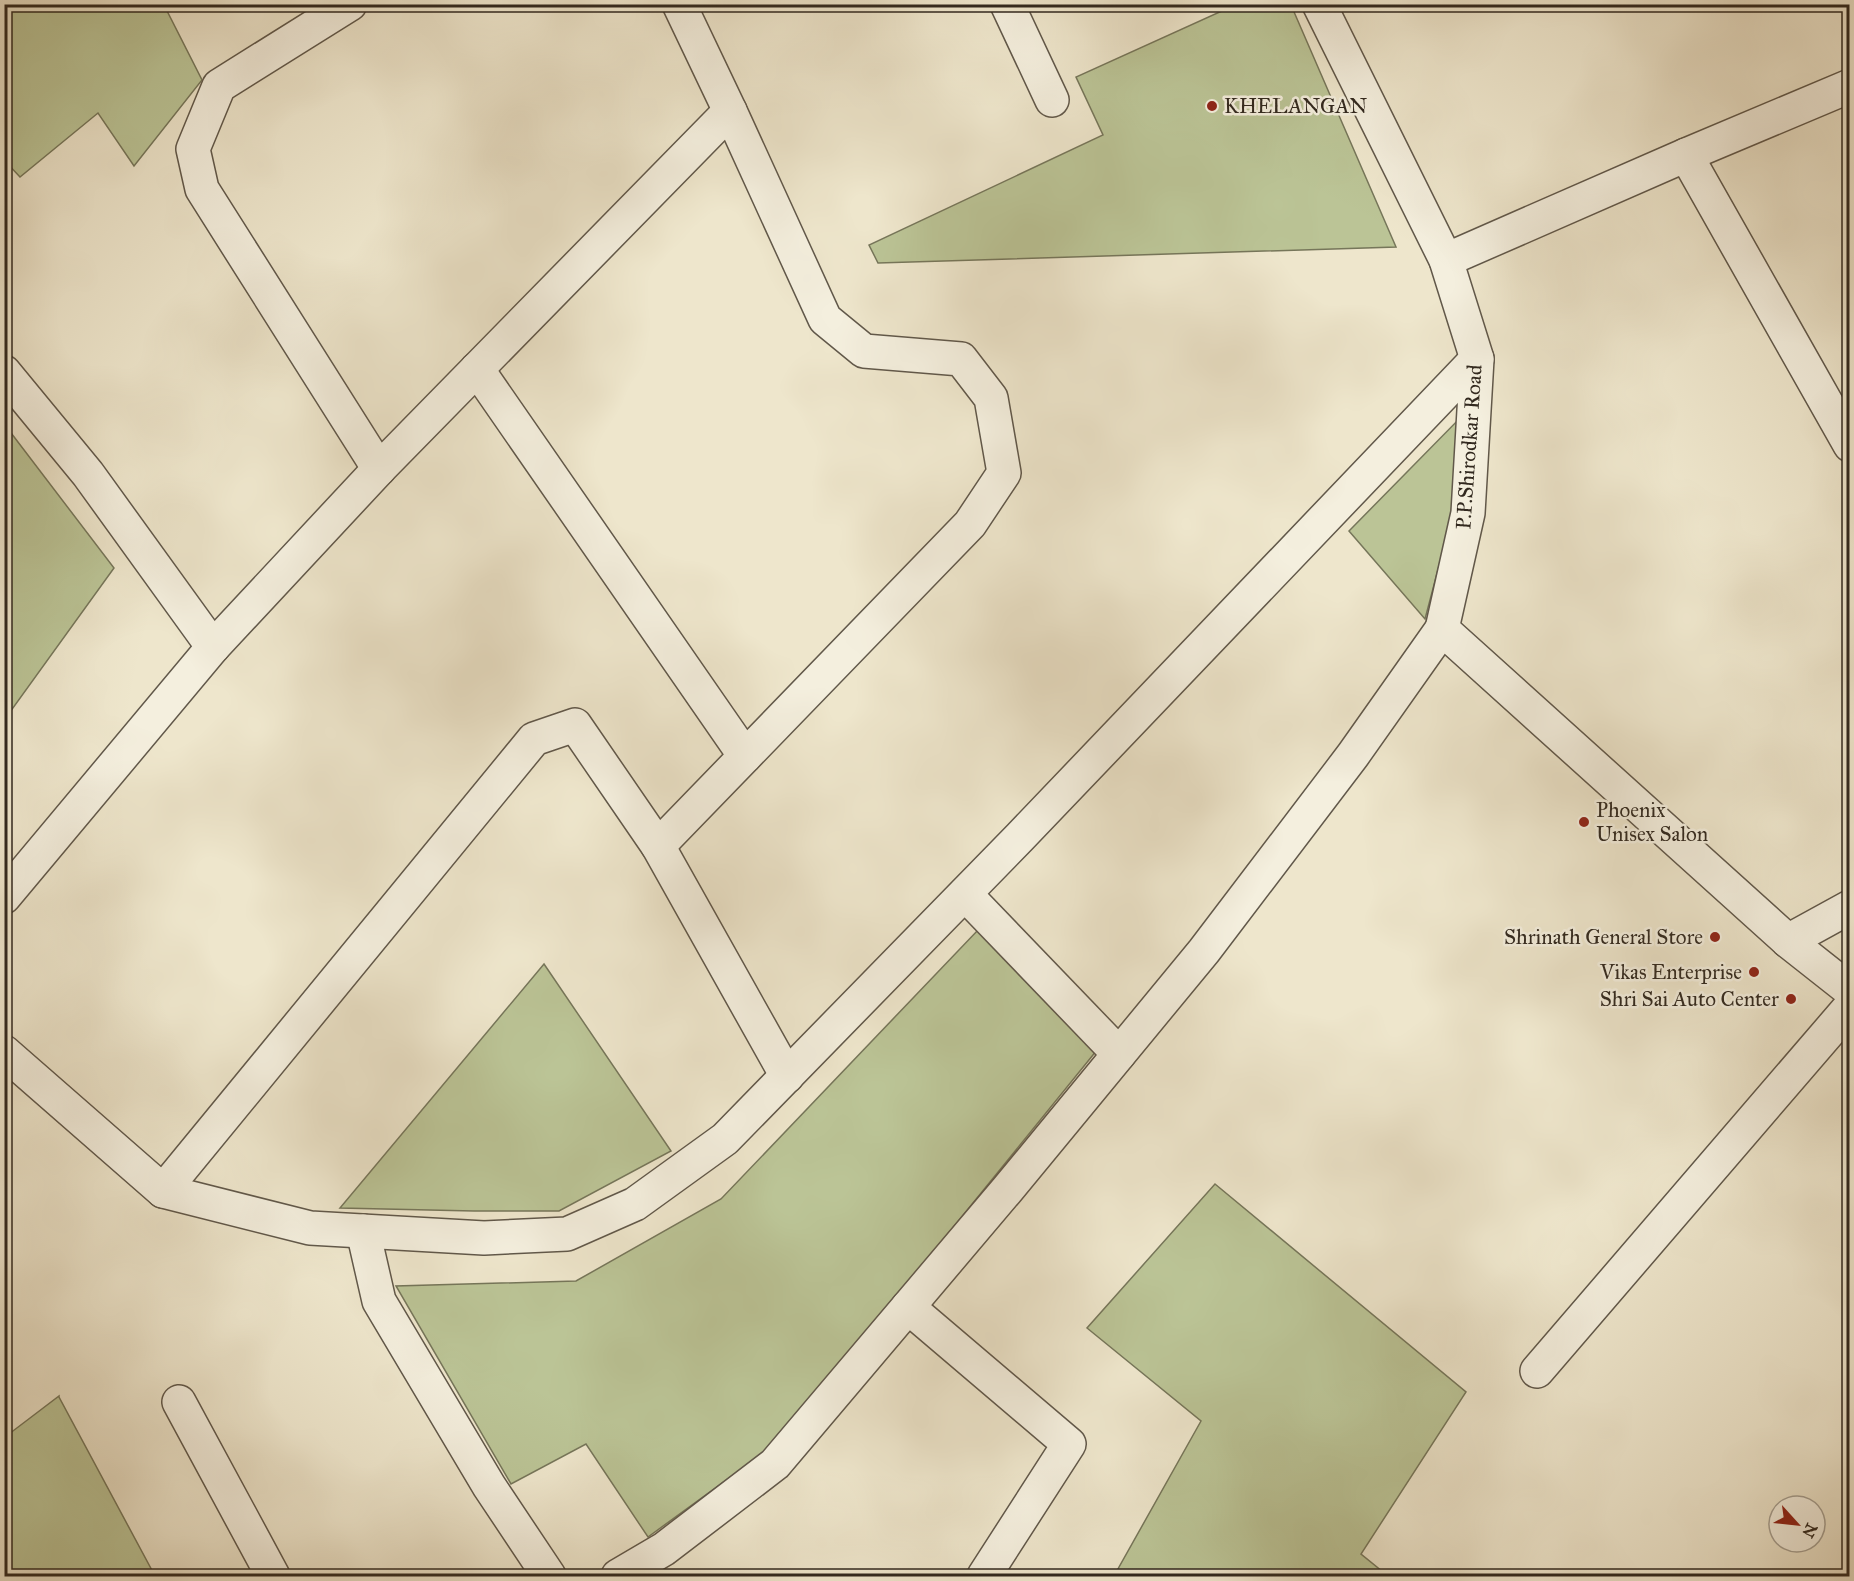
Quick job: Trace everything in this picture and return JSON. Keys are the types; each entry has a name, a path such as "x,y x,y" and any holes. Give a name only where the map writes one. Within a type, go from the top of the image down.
{"street":[{"path":"350,4 219,86 193,149 202,189 379,469"},
{"path":"658,846 970,524 1004,473 991,398 961,359 864,351 825,319 679,4"},
{"path":"1007,4 1052,100"},
{"name":"P.P.Shirodkar Road","path":"1319,4 1446,260 1477,359 1468,513 1442,629"},
{"path":"1446,260 1850,86"},
{"path":"4,897 213,647 379,469 730,111"},
{"path":"1686,155 1850,445"},
{"path":"4,1052 163,1191 310,1228 484,1238 567,1234 635,1204 725,1139 965,894 1477,359"},
{"path":"477,369 745,756"},
{"path":"4,372 88,474 213,647"},
{"path":"619,1576 664,1549 775,1464 1204,951 1353,755 1442,629 1788,941 1850,990"},
{"path":"163,1191 534,740 575,725 658,846 787,1076"},
{"path":"965,894 1119,1054"},
{"path":"1788,941 1850,907"},
{"path":"1537,1371 1850,1007"},
{"path":"363,1231 379,1301 489,1486 549,1576"},
{"path":"908,1307 1069,1444 984,1576"},
{"path":"179,1402 273,1576"}],"green space":[{"path":"8,5 164,5 202,80 134,166 98,113 20,177 5,161 4,14"},
{"name":"KHELANGAN","path":"1235,5 1291,5 1396,247 878,263 869,245 1103,135 1076,77"},
{"path":"1464,414 1449,528 1425,619 1349,531"},
{"path":"5,425 114,568 5,719"},
{"path":"978,930 1097,1050 780,1441 648,1537 586,1444 511,1484 396,1286 576,1281 721,1199"},
{"path":"544,964 671,1151 559,1211 340,1208"},
{"path":"1215,1184 1466,1392 1361,1554 1388,1576 1114,1576 1201,1421 1087,1328"},
{"path":"59,1396 155,1576 5,1576 5,1437"}],"place":[{"name":"KHELANGAN","path":"1212,106"},
{"name":"Phoenix Unisex Salon","path":"1584,822"},
{"name":"Shrinath General Store","path":"1715,937"},
{"name":"Vikas Enterprise","path":"1754,972"},
{"name":"Shri Sai Auto Center","path":"1791,999"}]}
